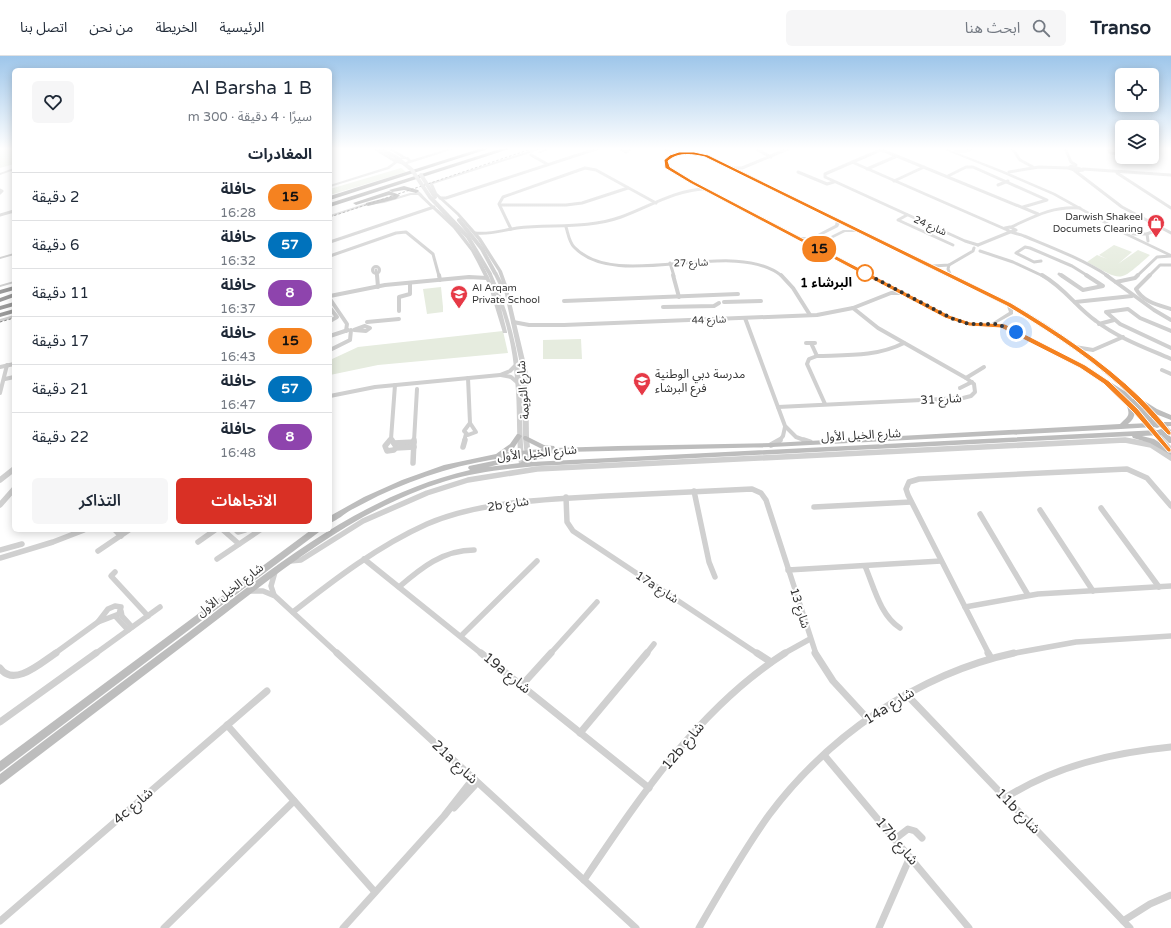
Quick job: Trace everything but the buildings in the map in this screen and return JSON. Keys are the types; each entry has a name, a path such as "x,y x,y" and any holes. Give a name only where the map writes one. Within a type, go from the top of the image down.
{"highway":[{"path":"332,197 360,189"},
{"path":"332,204 382,189"},
{"path":"347,206 401,189"},
{"path":"409,189 418,192"},
{"path":"332,210 389,193 397,195 394,198 368,204"},
{"path":"2,290 12,288"},
{"path":"0,300 12,296"},
{"path":"0,308 12,305"},
{"path":"0,315 12,312"}],"main road":[{"path":"1106,382 1120,390 1162,429 1171,441"},
{"path":"1136,398 1154,411 1171,418"},
{"path":"1121,426 1127,424 1131,418 1132,411 1130,404"},
{"name":"شارع الخيل الأول","path":"529,459 579,450 594,449 771,445 1121,426 1162,429"},
{"path":"1096,435 1107,432 1162,429"},
{"name":"شارع الخيل الأول","path":"332,519 361,502 411,479 442,468 486,458 627,459 1114,434 1162,429"},
{"path":"1114,434 1136,436 1152,441 1171,452"},
{"path":"486,458 509,449 519,436"},
{"path":"526,438 546,448 579,450"},
{"path":"920,450 924,444"},
{"path":"521,459 526,456 529,459 577,453 594,449"},
{"name":"شارع الخيل الأول","path":"0,780 249,591 327,535 376,506 416,489 457,476 521,459"},
{"path":"627,459 636,464"},
{"name":"شارع الخيل الأول","path":"0,767 313,532"},
{"path":"137,676 144,668 177,642 179,639 175,636"}],"street":[{"path":"424,189 430,197 468,237 491,275"},
{"path":"430,189 472,236 491,275"},
{"name":"شارع الثويمة","path":"435,189 480,239 500,271 506,289 525,372 526,438 529,459"},
{"path":"443,199 474,189"},
{"path":"512,229 500,206 501,199 508,194 524,189"},
{"path":"500,206 569,205 582,203 622,189"},
{"path":"630,189 656,203"},
{"path":"475,233 488,234 512,229 566,227 608,221 690,190 705,189 796,238 956,320 974,324 1002,326 1082,366 1106,382 1130,404 1162,429"},
{"path":"773,189 950,274 1009,305 1075,347 1136,398 1162,429 1171,452"},
{"name":"شارع 24","path":"848,189 976,246"},
{"path":"912,189 998,225 1005,230 1020,234 1068,254 1093,267 1116,282 1151,310 1171,320"},
{"path":"979,189 1038,214"},
{"path":"1023,207 1047,200 1024,189"},
{"path":"1041,189 1066,200 1126,234 1171,256"},
{"path":"1049,189 1078,203 1133,234 1171,252"},
{"path":"1097,189 1111,200 1171,233"},
{"path":"1141,189 1171,208"},
{"path":"332,215 368,204 384,202 418,192"},
{"name":"شارع الثويمة","path":"418,192 448,220 472,249 483,270 491,275 506,294"},
{"path":"1064,207 1068,205 1066,200"},
{"path":"332,241 434,207"},
{"path":"998,225 1010,227 1018,226 1038,214 1064,207 1080,208"},
{"path":"0,215 12,212"},
{"path":"444,216 451,215 455,212"},
{"path":"909,216 902,222 953,245"},
{"path":"448,220 451,217 460,217"},
{"path":"796,238 813,238 837,226 837,219"},
{"path":"971,253 976,246 988,243 1016,230 1018,226"},
{"name":"شارع 27","path":"566,227 570,240 576,250 597,260 621,265 737,261 763,266 778,273 788,282 810,315"},
{"path":"1003,235 1005,230 1010,227"},
{"path":"1010,227 1020,234"},
{"path":"1133,234 1147,234 1161,228"},
{"path":"823,252 820,247 822,242 844,231 861,231"},
{"path":"332,255 396,233 408,232 433,254 437,264 440,280"},
{"path":"480,239 488,234"},
{"path":"1147,234 1148,241"},
{"path":"933,266 949,266 971,253 985,248 988,243"},
{"path":"976,246 985,248 992,254"},
{"path":"976,246 980,250 1048,279 1066,292 1087,315 1104,327 1171,359"},
{"path":"1041,261 1034,262 1016,253 1024,247 1029,247 1081,271 1103,287 1083,290 1059,274"},
{"path":"1116,282 1135,278 1157,257 1159,253 1154,248"},
{"path":"0,255 12,252"},
{"path":"1061,261 1068,254"},
{"path":"0,258 12,255"},
{"path":"1157,257 1171,256"},
{"path":"670,263 678,297"},
{"path":"1171,265 1160,265 1136,289 1144,298 1171,309"},
{"path":"949,266 948,269 950,274"},
{"path":"474,276 483,270"},
{"path":"376,272 378,287"},
{"path":"332,296 378,287 491,275"},
{"name":"شارع الثويمة","path":"491,275 503,305 516,365 521,459"},
{"path":"2,290 12,283"},
{"path":"399,311 399,296 410,294 410,284"},
{"path":"886,295 889,290 887,285"},
{"name":"شارع 44","path":"513,322 528,325 810,315 853,308 886,295 903,293"},
{"path":"564,301 719,296 738,294"},
{"path":"719,296 721,302"},
{"path":"1075,302 1132,296"},
{"path":"663,307 714,306 721,302 761,301"},
{"path":"332,302 350,330 350,340 332,349"},
{"path":"990,324 1011,313 1012,309 1009,305"},
{"name":"شارع 31","path":"778,407 967,398 975,392 975,387 972,382 874,325 853,308"},
{"path":"1171,331 1143,319 1127,309 1106,312 1116,321 1171,348"},
{"path":"332,311 337,317 332,320"},
{"path":"0,321 12,317"},
{"path":"745,318 785,426 786,432 783,438 771,445"},
{"path":"332,335 350,330 367,330 370,328 370,322 399,319"},
{"path":"1100,324 1116,321"},
{"path":"1104,327 1116,321"},
{"name":"شارع 44","path":"515,333 520,328 528,325"},
{"path":"1091,360 1089,354 1093,350 1123,337"},
{"path":"806,343 813,343 816,356"},
{"path":"825,404 807,362 811,357 879,354 894,349 904,343"},
{"path":"1075,347 1093,350"},
{"path":"0,367 12,364"},
{"path":"0,393 5,379 7,365"},
{"path":"500,375 510,371 516,365"},
{"path":"966,378 984,367"},
{"path":"1162,370 1171,374"},
{"path":"332,396 360,389 500,375 511,377 518,383"},
{"path":"5,379 12,377"},
{"path":"466,434 471,435 476,432 470,423 468,378"},
{"path":"960,388 963,384 972,382"},
{"path":"395,385 393,441 396,448"},
{"path":"413,463 417,389"},
{"path":"463,447 466,434 464,431 470,423"},
{"path":"785,426 792,435 811,442"},
{"path":"290,561 301,560 336,537 378,514 427,493 457,483 537,469 1129,440 1150,445 1171,458"},
{"path":"393,441 414,445 396,448 389,451 384,448 393,441"},
{"path":"991,658 911,502 907,492 907,484 916,479 1127,469 1136,471 1146,476 1171,506"},
{"path":"0,480 12,471"},
{"name":"2b شارع","path":"293,612 337,577 364,559 412,532 458,514 500,505 566,497 752,489"},
{"name":"شارع 13","path":"752,489 761,493 766,500 817,657 827,673 867,718"},
{"path":"0,505 12,491"},
{"path":"694,491 709,562 715,577"},
{"name":"17a شارع","path":"566,497 567,522 573,531 771,662"},
{"path":"814,507 911,502"},
{"path":"1101,508 1159,587"},
{"path":"1040,510 1093,591"},
{"path":"980,514 1028,596"},
{"path":"2,558 78,532"},
{"path":"117,532 121,536"},
{"path":"98,551 126,532"},
{"path":"198,542 212,532"},
{"path":"224,532 239,544"},
{"path":"247,532 252,536"},
{"path":"217,560 257,532"},
{"path":"0,550 22,542 21,552"},
{"path":"399,587 422,568 435,560 456,552 474,550"},
{"name":"19a شارع","path":"364,559 649,788"},
{"path":"461,636 537,561"},
{"path":"788,570 941,561"},
{"path":"865,566 886,616 900,628"},
{"path":"275,596 272,590 271,582 276,571"},
{"path":"115,572 111,576 148,616"},
{"path":"965,608 1028,596 1171,586"},
{"name":"21a شارع","path":"249,591 263,591 275,596 636,928"},
{"path":"522,686 597,602"},
{"path":"1,670 10,676 24,672 98,622 111,607 121,607 122,616 130,629"},
{"path":"0,722 160,607"},
{"path":"98,622 116,617 121,611"},
{"path":"116,617 130,629"},
{"name":"14a شارع","path":"699,928 731,874 770,814 796,783 824,755 867,718 906,694 946,674 991,658 1027,649 1065,643 1171,636"},
{"name":"12b شارع","path":"584,880 649,788 700,725 738,689 771,662 790,649 810,639"},
{"path":"580,733 654,644"},
{"name":"4c شارع","path":"0,921 267,692"},
{"name":"11b شارع","path":"906,694 1130,928"},
{"path":"227,725 375,892"},
{"path":"1005,798 1040,777 1079,763 1118,754 1171,747"},
{"name":"17b شارع","path":"824,755 969,928"},
{"path":"343,928 475,781"},
{"path":"164,928 294,801"},
{"path":"895,839 908,829 915,831 922,838"},
{"path":"879,928 910,857"},
{"path":"1123,920 1150,904 1171,895"}],"shaded area":[{"path":"332,189 351,189 332,194"},
{"path":"1114,245 1132,252 1118,264 1138,250 1150,255 1132,271 1126,275 1120,276 1115,276 1087,262 1097,255 1107,259 1099,255"},
{"path":"441,287 443,312 427,314 423,289"},
{"path":"503,331 508,353 378,365 332,375 332,359 358,347"},
{"path":"581,339 582,359 543,359 543,340"}],"railway":[{"path":"332,216 414,189"},
{"path":"0,322 12,319"}],"bus line":[{"name":"15","path":"704,189 947,316 969,324 995,324 1002,326 1082,366 1106,382 1136,411 1171,450"},
{"name":"15","path":"774,189 950,274 1025,314 1075,347 1106,371 1163,424 1171,434"}],"place":[{"name":"Darwish Shakeel Documets Clearing","path":"1156,238"},
{"name":"Al Arqam Private School","path":"459,309"},
{"name":"مدرسة دبي الوطنية فرع البرشاء","path":"642,396"}],"district":[{"name":"البرشاء 1","path":"826,283"}],"route":[{"path":"865,273 861,271 943,315 969,324 997,324 1016,332"}]}
